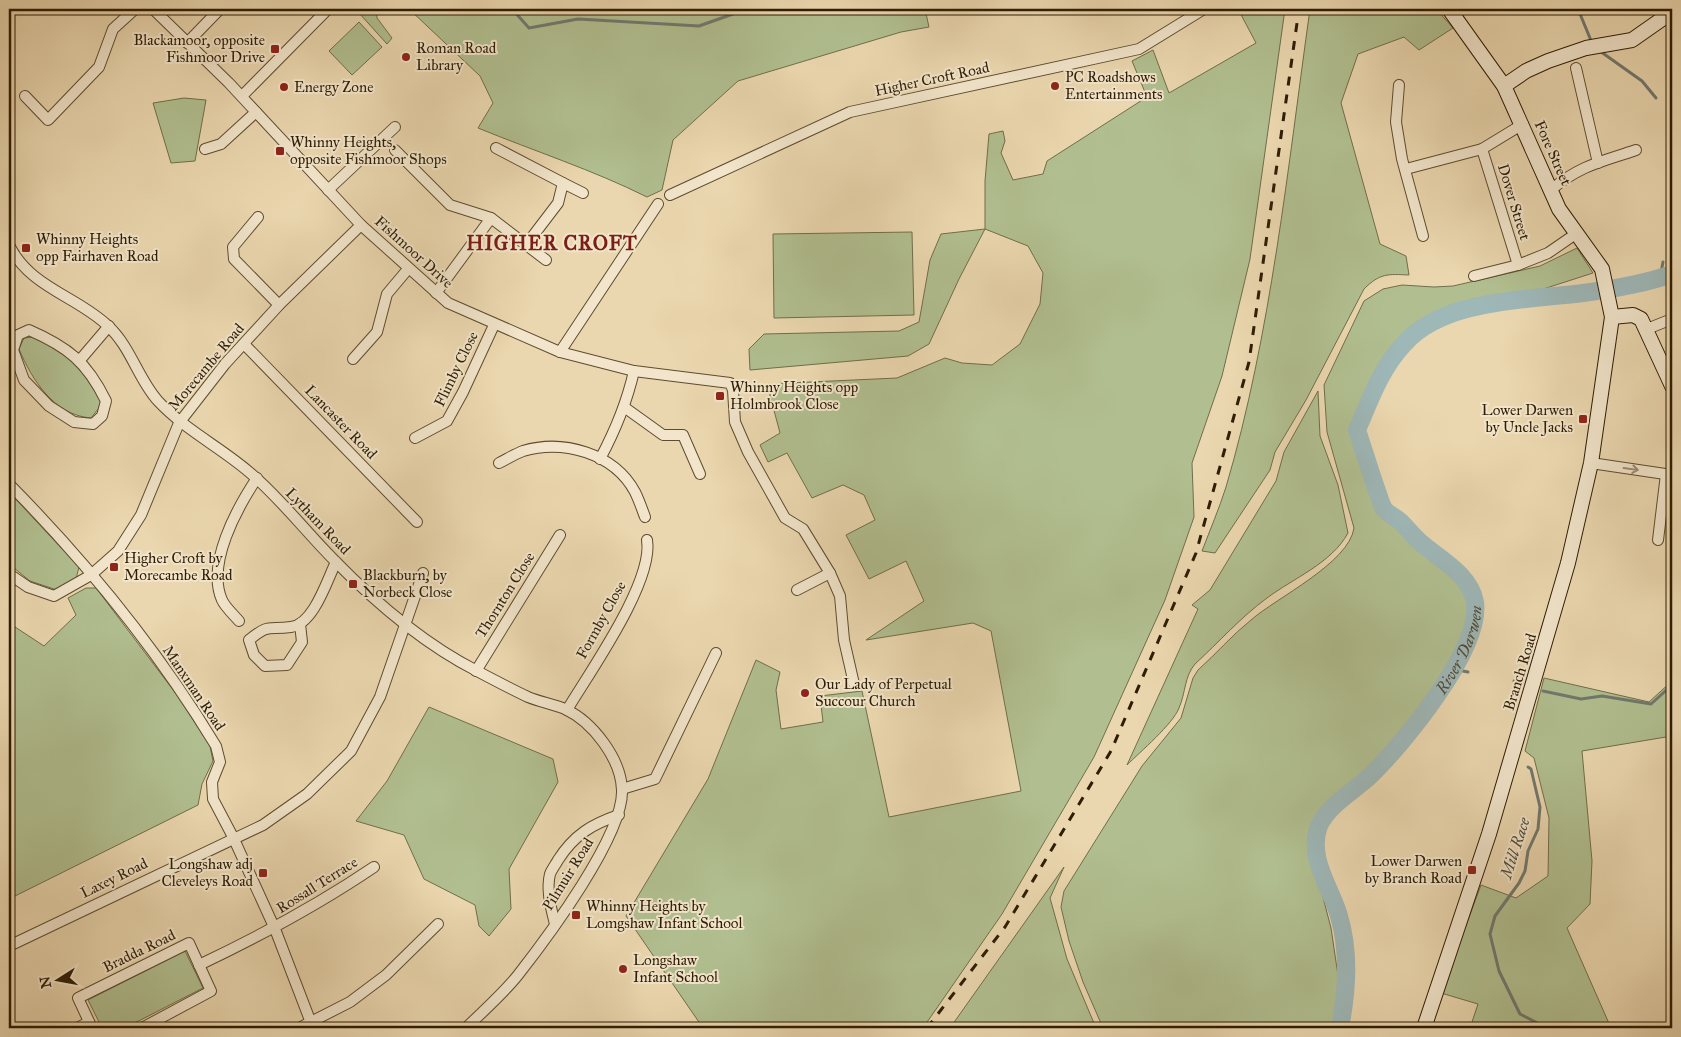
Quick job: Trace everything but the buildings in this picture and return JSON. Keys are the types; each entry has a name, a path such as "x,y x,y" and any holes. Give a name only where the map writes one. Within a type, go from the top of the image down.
{"street":[{"path":"25,96 48,120 100,67 112,30 135,9"},
{"name":"Fishmoor Drive","path":"153,9 242,96 361,225 448,303 560,352 634,371 732,384 735,422 748,452 785,518 803,529 830,574"},
{"path":"187,43 220,9"},
{"path":"242,96 328,9"},
{"name":"Higher Croft Road","path":"670,195 850,112 1139,49 1204,9"},
{"name":"Fore Street","path":"1449,9 1504,86 1523,124 1559,209 1598,262 1606,281 1612,317"},
{"path":"1504,86 1534,67 1586,48 1632,40 1672,12"},
{"path":"1576,68 1598,163"},
{"path":"1399,85 1396,122 1423,236"},
{"path":"206,149 221,144 256,112"},
{"path":"1406,169 1482,149 1523,124"},
{"path":"328,190 395,127"},
{"path":"496,148 583,193"},
{"name":"Dover Street","path":"1482,149 1518,264"},
{"path":"394,150 450,204 491,218 546,260"},
{"path":"1552,189 1571,173 1636,150"},
{"path":"526,245 558,203 563,183"},
{"path":"560,352 658,204"},
{"path":"258,217 233,247 234,259 279,305"},
{"path":"436,293 491,218"},
{"name":"Morecambe Road","path":"9,574 28,587 54,596 91,574 118,551 141,515 179,422 279,305 361,225"},
{"path":"1474,276 1518,264 1548,253 1577,233"},
{"name":"Lytham Road","path":"9,245 11,256 50,289 90,311 109,326 122,342 155,398 179,422 256,478 336,562 404,624 448,655 476,671 530,698 567,710 584,722 605,744 618,771 622,789"},
{"path":"353,359 377,332 387,294 408,269"},
{"path":"1612,317 1636,316 1641,319 1672,386"},
{"name":"Branch Road","path":"1424,1028 1489,834 1550,631 1591,463 1612,317"},
{"path":"1647,329 1672,319"},
{"name":"Flimby Close","path":"415,438 446,421 463,392 494,324"},
{"path":"80,360 109,326"},
{"path":"29,330 56,342 80,360 96,381 106,401 102,416 93,424 74,422 48,406 24,380 13,350 18,336 29,330"},
{"name":"Lancaster Road","path":"244,344 417,522"},
{"path":"600,459 614,433 624,407 634,371"},
{"path":"624,407 663,435 683,435 700,474"},
{"path":"499,463 523,451 556,446 588,452 616,469 634,491 645,517"},
{"path":"1591,463 1669,475 1658,540"},
{"path":"239,621 222,600 216,567 240,504 256,478"},
{"name":"Manxman Road","path":"9,484 50,526 91,574 158,660 216,746 220,762 212,782 213,799 233,837 275,929 312,1025"},
{"name":"Thornton Close","path":"476,671 560,535"},
{"name":"Formby Close","path":"567,710 623,618 644,570 649,550 647,540"},
{"path":"300,624 302,642 287,665 265,666 254,655 249,640 264,628 292,627 300,624 314,609 336,562"},
{"name":"Laxey Road","path":"9,946 233,837 262,825 307,794 351,751 380,697 423,573"},
{"path":"797,590 830,574 840,596 844,640 854,684"},
{"path":"622,789 655,779 716,653"},
{"name":"Pilmuir Road","path":"466,1028 516,977 593,869 619,815 622,789"},
{"path":"554,924 549,900 550,873 564,851 579,834 597,822 619,815"},
{"name":"Rossall Terrace","path":"275,929 374,868"},
{"path":"299,1028 312,1025 350,1002 386,975 438,924"},
{"path":"199,965 275,929"},
{"name":"Bradda Road","path":"77,1028 91,1025 78,998 189,943 211,991 142,1028"}],"green space":[{"path":"360,9 376,9 377,18 392,38 387,44 359,13"},
{"path":"409,9 925,9 929,27 901,32 738,81 673,140 662,190 647,197 585,169 478,128 493,103 480,76"},
{"path":"1238,9 1285,9 1250,259 1222,376 1192,463 1194,517 1165,600 1094,757 1002,914 923,1028 703,1028 626,916 708,779 756,660 780,672 776,690 781,729 823,722 820,696 862,691 889,817 1021,791 991,631 973,623 866,640 924,601 906,561 869,579 846,535 875,520 864,495 843,485 812,498 787,453 768,462 760,445 780,433 767,384 897,378 945,358 962,363 992,365 1020,344 1040,304 1043,273 1028,246 985,229 985,181 989,134 1003,131 1005,141 1001,153 1013,180 1043,174 1047,161 1147,97 1132,61 1153,50 1169,93 1256,43"},
{"path":"1310,9 1436,9 1453,28 1419,50 1404,37 1358,54 1341,103 1380,244 1406,256 1409,275 1380,277 1364,289 1306,400 1275,452 1270,470 1215,553 1202,551 1226,487 1242,429 1267,310 1286,189"},
{"path":"359,22 382,47 352,75 329,51"},
{"path":"184,98 206,100 195,161 171,163 153,103"},
{"path":"985,229 929,344 908,356 750,370 749,349 764,334 899,331 919,322 930,260 941,234"},
{"path":"912,232 914,315 774,318 773,234"},
{"path":"1577,248 1593,273 1534,292 1473,299 1449,306 1425,318 1389,355 1375,380 1354,430 1381,511 1446,566 1467,593 1471,605 1470,621 1462,642 1400,739 1337,798 1319,819 1313,836 1312,855 1331,928 1339,982 1333,1028 1103,1028 1083,982 1069,941 1061,907 1064,891 1142,766 1181,718 1193,678 1198,670 1237,632 1262,611 1326,567 1349,541 1354,528 1327,432 1324,385 1364,301 1383,289 1402,285 1453,286 1540,266"},
{"path":"34,337 66,357 89,382 102,404 91,418 66,410 55,403 38,384 19,349 24,338"},
{"path":"1318,391 1320,436 1338,485 1348,533 1341,544 1322,562 1257,605 1195,664 1187,679 1176,715 1127,765 1198,609 1192,605 1210,590 1276,481 1284,452"},
{"path":"9,492 79,567 76,579 57,590 30,581 9,564"},
{"path":"86,588 96,588 177,695 210,746 213,761 202,784 198,805 9,899 9,623 44,646 76,615 68,598"},
{"path":"1544,678 1649,702 1672,681 1672,736 1582,751 1592,861 1590,904 1567,928 1611,1028 1470,1028 1478,1004 1441,993 1481,885 1516,898 1548,876 1549,818 1534,758 1525,751"},
{"path":"429,707 553,759 558,782 509,869 511,909 489,936 479,926 475,905 424,879 404,835 356,821 387,781"},
{"path":"1064,867 1050,898 1067,959 1096,1028 950,1028"},
{"path":"185,951 203,988 125,1028 102,1028 88,1000"}],"waterway":[{"path":"512,9 529,28 578,19 699,26 747,9"},
{"path":"1578,9 1592,43"},
{"path":"1597,49 1642,81 1656,98"},
{"path":"1660,278 1663,262"},
{"name":"River Darwen","path":"1340,1028 1346,986 1345,944 1339,916 1318,861 1316,838 1319,826 1323,818 1335,805 1384,762 1437,695 1466,645 1474,622 1475,602 1472,592 1460,575 1384,509 1357,430 1382,374 1396,353 1421,329 1441,318 1488,304 1606,290 1672,274"},
{"path":"1453,669 1468,672"},
{"path":"1514,681 1522,683"},
{"path":"1543,691 1581,699 1602,696 1651,704 1672,685"},
{"name":"Mill Race","path":"1528,767 1531,769 1540,807 1538,829 1528,851 1525,871 1519,883 1495,916 1490,934 1499,971 1520,1014 1547,1028"}],"railway":[{"path":"927,1028 1005,927 1111,751 1196,553 1249,362 1299,9"}],"place":[{"name":"Blackamoor, opposite Fishmoor Drive","path":"275,49"},
{"name":"Roman Road Library","path":"406,57"},
{"name":"PC Roadshows Entertainments","path":"1055,86"},
{"name":"Energy Zone","path":"284,87"},
{"name":"Whinny Heights, opposite Fishmoor Shops","path":"280,151"},
{"name":"Whinny Heights opp Fairhaven Road","path":"26,248"},
{"name":"Whinny Heights opp Holmbrook Close","path":"720,396"},
{"name":"Lower Darwen by Uncle Jacks","path":"1583,419"},
{"name":"Higher Croft by Morecambe Road","path":"114,567"},
{"name":"Blackburn, by Norbeck Close","path":"353,584"},
{"name":"Our Lady of Perpetual Succour Church","path":"805,693"},
{"name":"Lower Darwen by Branch Road","path":"1472,870"},
{"name":"Longshaw adj Cleveleys Road","path":"263,873"},
{"name":"Whinny Heights by Lomgshaw Infant School","path":"576,915"},
{"name":"Longshaw Infant School","path":"623,969"}],"district":[{"name":"HIGHER CROFT","path":"552,243"}]}
